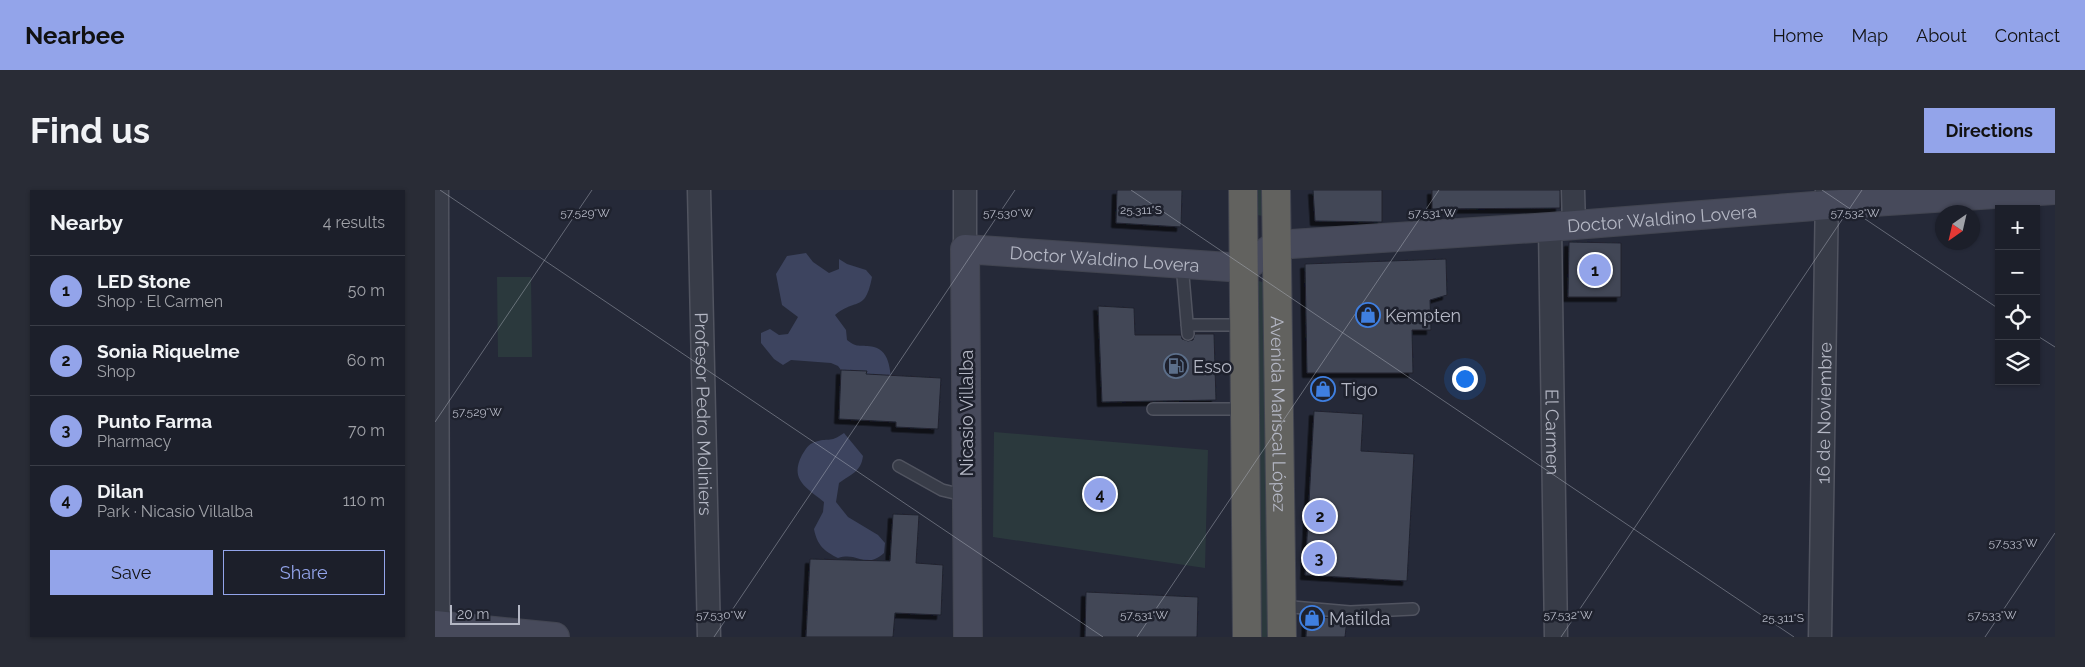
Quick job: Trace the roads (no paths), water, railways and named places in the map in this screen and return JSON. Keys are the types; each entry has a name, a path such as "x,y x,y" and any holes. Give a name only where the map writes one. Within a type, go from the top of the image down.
{"highway":[{"name":"Avenida Mariscal López","path":"1243,190 1247,637"},
{"name":"Avenida Mariscal López","path":"1275,190 1273,247 1282,637"}],"main road":[{"name":"Doctor Waldino Lovera","path":"1273,247 1562,227 1827,198 2055,190"},
{"path":"1243,268 1273,247"},
{"name":"Doctor Waldino Lovera","path":"965,249 1243,268"},
{"name":"Nicasio Villalba","path":"965,249 968,637"},
{"path":"436,625 555,637"}],"street":[{"path":"436,625 437,190"},
{"name":"Profesor Pedro Moliniers","path":"699,190 709,637"},
{"name":"Nicasio Villalba","path":"965,190 965,249"},
{"name":"El Carmen","path":"1555,637 1562,227 1573,190"},
{"name":"16 de Noviembre","path":"1821,637 1827,198"}],"lane":[{"path":"1181,264 1187,330 1244,325"},
{"path":"1153,409 1194,405 1245,409"},
{"path":"899,466 942,490 967,496"},
{"path":"1281,606 1349,612 1413,609"}],"water":[{"path":"806,253 813,262 829,273 839,269 839,259 847,264 866,270 872,277 863,300 835,315 846,330 847,340 857,345 880,349 884,353 889,364 891,389 856,390 838,366 831,363 791,360 783,365 774,359 761,343 761,333 770,329 779,335 788,334 798,317 782,305 776,274 787,256"},
{"path":"844,433 863,456 858,469 839,483 836,502 848,517 878,535 885,543 884,553 872,560 845,556 838,558 822,547 814,529 823,512 824,502 806,488 799,477 799,464 802,455 809,445 835,438"}],"place":[{"name":"LED Stone","path":"1595,270"},
{"name":"Kempten","path":"1368,315"},
{"name":"Esso","path":"1176,366"},
{"name":"Tigo","path":"1323,389"},
{"name":"Dilan","path":"1100,494"},
{"name":"Sonia Riquelme","path":"1320,516"},
{"name":"Punto Farma","path":"1319,558"},
{"name":"Matilda","path":"1312,618"}]}
